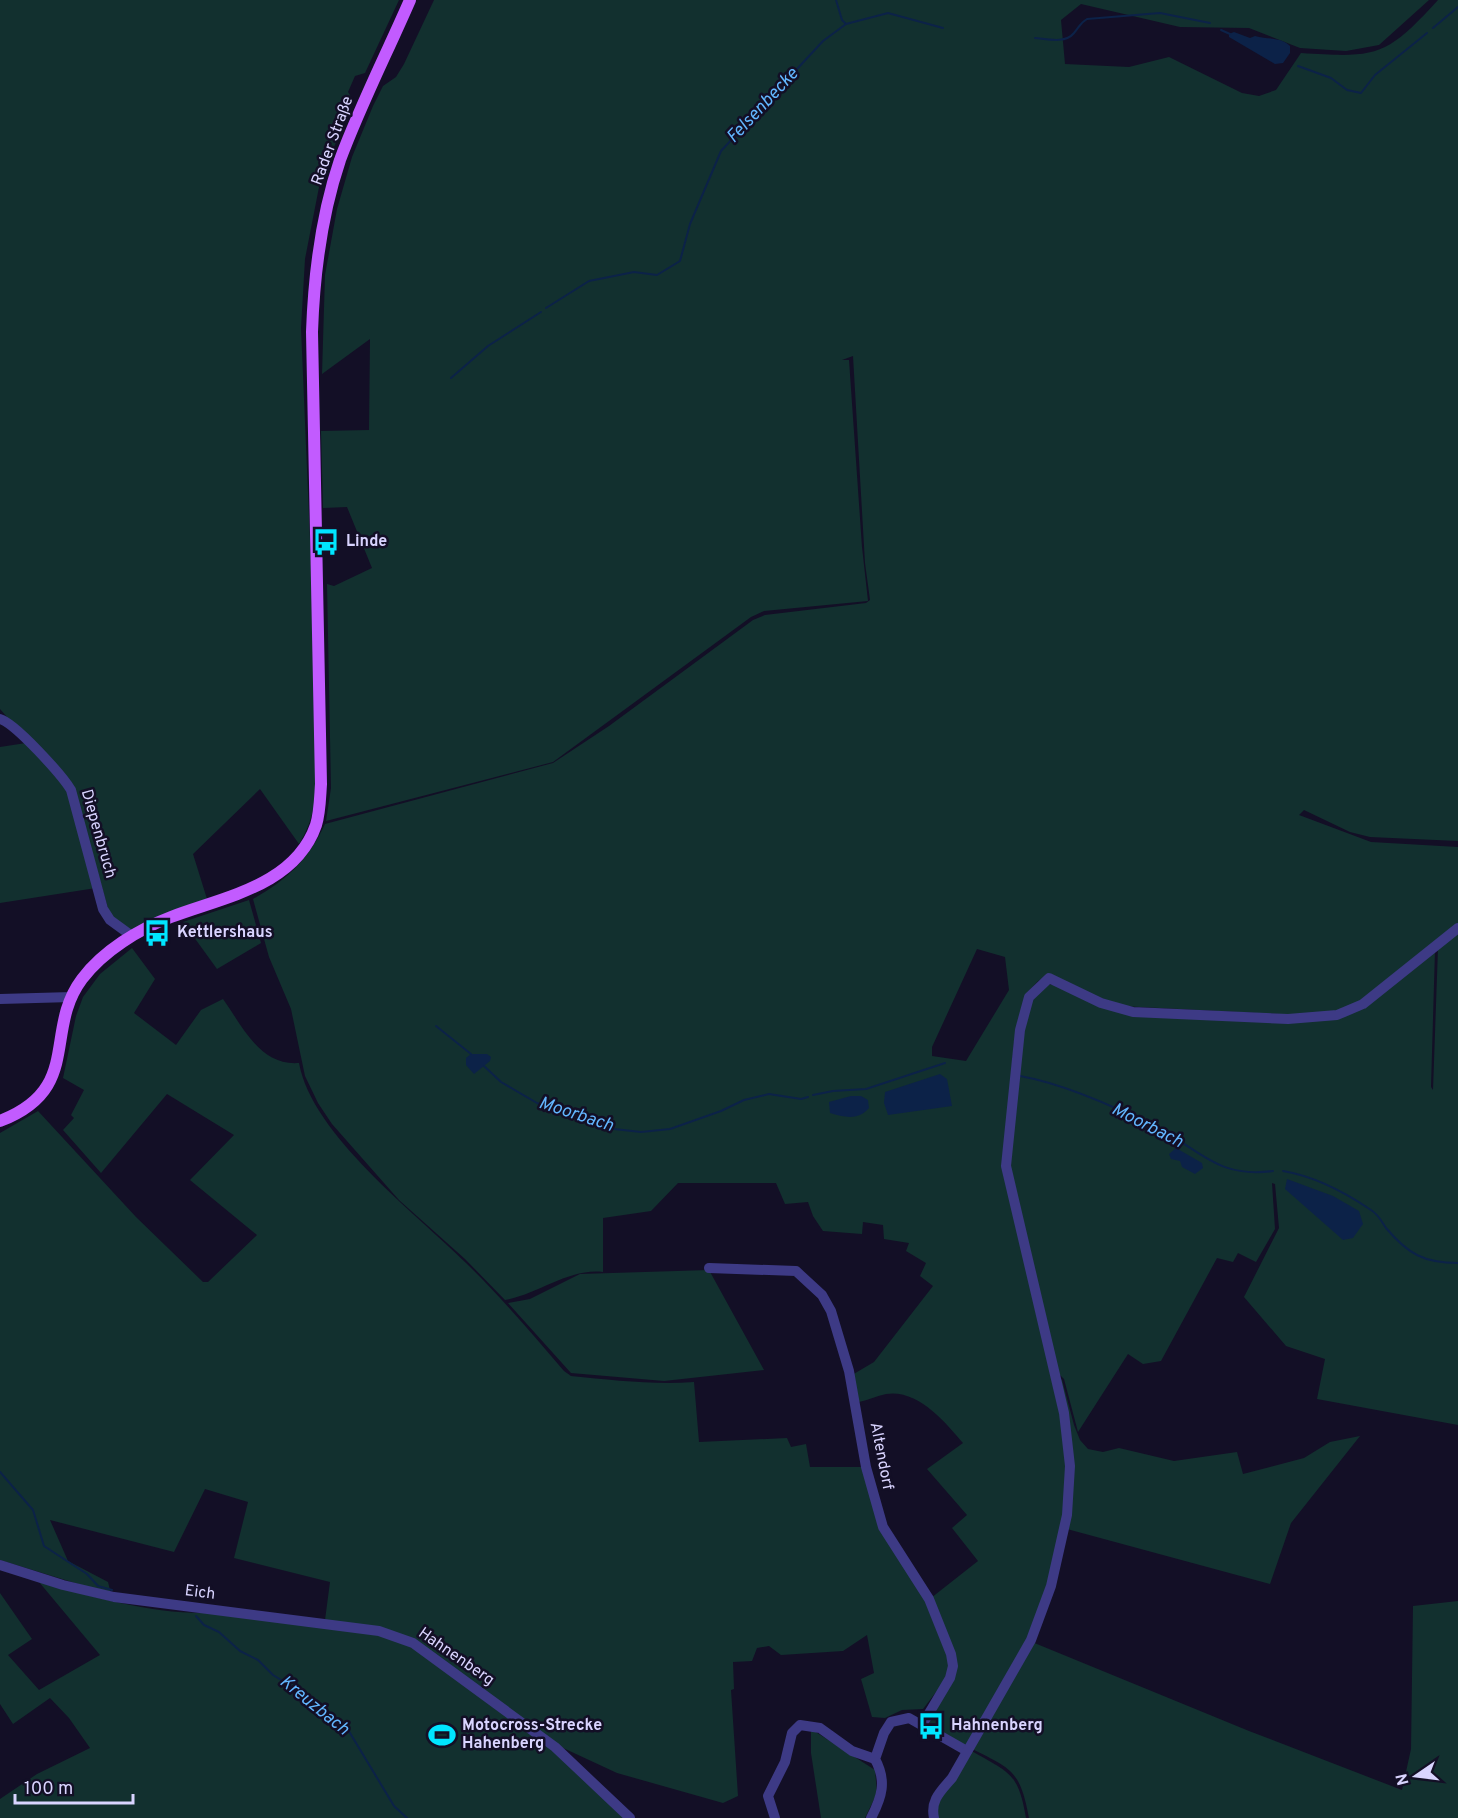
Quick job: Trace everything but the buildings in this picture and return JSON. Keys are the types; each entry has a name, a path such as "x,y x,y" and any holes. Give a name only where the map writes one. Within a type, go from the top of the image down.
{"main road":[{"name":"Rader Straße","path":"132,936 170,917 248,890 269,878 290,862 306,843 316,824 320,802 320,729 314,492 313,302 320,244 340,161 410,0"},
{"path":"0,1121 32,1103 50,1080 60,1057 72,997 93,967 132,936"}],"street":[{"name":"Diepenbruch","path":"0,720 11,724 60,774 71,790 103,909 110,920 132,936"},
{"path":"934,1818 934,1801 952,1778 1031,1641 1051,1586 1067,1515 1070,1466 1064,1413 1006,1166 1020,1030 1032,991 1049,978 1101,1003 1133,1012 1288,1019 1336,1015 1363,1004 1458,928"},
{"path":"0,999 72,997"},
{"name":"Altendorf","path":"709,1268 796,1271 823,1297 831,1311 849,1371 866,1467 883,1527 929,1599 953,1662 950,1678 922,1725"},
{"name":"Eich","path":"0,1565 114,1598 379,1631 400,1637"},
{"name":"Hahnenberg","path":"400,1637 413,1642 555,1748 630,1818"},
{"path":"874,1759 891,1722 909,1718 967,1751"},
{"path":"775,1818 768,1796 786,1762 792,1733 800,1725 816,1726 852,1751 874,1759 882,1775 883,1788 871,1818"}],"green space":[{"path":"0,0 399,0 365,73 355,76 348,92 353,100 320,182 305,259 301,328 318,728 317,788 311,817 299,844 260,789 193,854 207,899 131,934 111,919 76,796 0,709"},
{"path":"434,0 1429,0 1379,45 1346,51 1300,48 1249,28 1180,27 1081,4 1061,20 1065,64 1129,67 1169,57 1242,93 1259,96 1276,90 1301,53 1347,55 1379,50 1405,33 1438,0 1458,0 1458,841 1370,837 1350,832 1304,810 1299,815 1371,842 1458,847 1458,926 1352,1008 1318,1016 1120,1006 1047,976 1038,981 1026,994 1014,1042 1003,1165 1051,1365 1069,1466 1064,1516 1041,1613 967,1749 924,1724 953,1674 931,1598 978,1561 952,1528 967,1515 927,1469 963,1443 930,1409 909,1397 886,1394 859,1402 852,1375 874,1362 933,1286 920,1276 926,1263 906,1251 909,1243 884,1239 883,1225 863,1222 862,1234 823,1231 813,1216 808,1202 785,1204 776,1183 678,1183 651,1211 603,1218 603,1272 578,1274 505,1300 465,1259 399,1200 332,1124 318,1103 305,1076 291,1009 269,957 253,899 296,868 312,848 325,824 553,763 609,726 753,620 765,615 866,603 870,600 865,563 853,356 842,360 849,360 862,547 868,601 764,611 751,617 553,762 326,821 331,788 327,584 334,586 372,568 347,507 323,508 321,431 369,430 370,339 322,374 325,275 337,209 352,157 383,86 396,77","holes":["977,949 1005,957 1009,990 966,1061 932,1056 932,1047"]},
{"path":"26,743 65,785 96,888 0,903 0,747"},
{"path":"249,900 261,943 217,969 183,922"},
{"path":"1458,931 1458,1425 1317,1399 1325,1359 1286,1346 1244,1297 1279,1228 1275,1184 1272,1183 1275,1229 1256,1262 1238,1253 1233,1262 1217,1258 1161,1361 1143,1364 1128,1354 1078,1432 1064,1379 1059,1374 1008,1164 1026,1016 1034,996 1048,984 1058,986 1109,1009 1341,1016 1435,950 1431,1087 1433,1090 1438,948"},
{"path":"132,948 155,979 134,1013 176,1045 201,1010 223,999 254,1043 263,1051 285,1062 299,1063 308,1090 324,1118 344,1145 395,1197 479,1276 571,1376 648,1382 694,1382 699,1442 787,1438 791,1447 806,1444 810,1467 864,1467 872,1498 928,1601 951,1662 946,1679 923,1709 902,1710 885,1718 872,1717 861,1679 874,1673 867,1635 843,1651 781,1655 769,1646 757,1648 752,1661 733,1662 734,1689 731,1690 738,1796 723,1803 617,1773 561,1747 414,1640 325,1620 330,1582 234,1558 248,1502 205,1489 174,1552 50,1520 68,1561 108,1582 111,1594 0,1560 0,1133 38,1111 136,1217 203,1282 208,1282 257,1235 190,1180 234,1135 167,1094 101,1173 63,1130 74,1118 71,1115 84,1090 63,1078 76,1016 83,997 100,974"},
{"path":"709,1270 764,1370 664,1381 571,1373 508,1303 530,1299 580,1274"},
{"path":"1057,1375 1062,1380 1080,1440 1088,1449 1103,1452 1119,1448 1174,1461 1237,1452 1243,1474 1304,1458 1330,1442 1360,1436 1291,1523 1270,1584 1067,1529 1071,1466"},
{"path":"39,1582 144,1608 208,1613 378,1634 411,1647 551,1749 624,1818 0,1818 0,1799 37,1774 90,1748 69,1718 50,1698 13,1724 0,1704 0,1593 32,1639 8,1655 39,1690 100,1655"},
{"path":"1458,1601 1458,1818 1029,1818 1022,1790 1012,1773 996,1761 970,1748 1032,1642 1249,1731 1402,1790 1411,1749 1413,1606"},
{"path":"811,1729 875,1770 877,1793 865,1818 821,1818 811,1753"},
{"path":"970,1750 1010,1775 1019,1791 1026,1818 935,1818 933,1811"}],"water":[{"path":"1234,32 1250,38 1255,36 1278,39 1290,46 1290,53 1283,63 1275,64 1229,37 1229,34"},
{"path":"471,1054 487,1054 491,1057 490,1061 474,1074 466,1065 466,1058"},
{"path":"940,1074 947,1079 952,1106 888,1115 884,1103 885,1092"},
{"path":"851,1096 861,1096 868,1100 869,1108 856,1116 846,1117 830,1113 829,1102"},
{"path":"1176,1148 1202,1163 1203,1168 1195,1174 1182,1167 1180,1161 1171,1159 1169,1154"},
{"path":"1287,1179 1333,1196 1359,1211 1363,1224 1353,1238 1343,1240 1285,1189"}],"waterway":[{"path":"836,0 842,20 846,24"},
{"path":"1433,28 1458,7"},
{"name":"Felsenbecke","path":"546,308 589,281 634,272 657,275 680,261 690,224 721,151 823,41 846,24 888,13 943,28"},
{"name":"Felsenbecke","path":"1035,38 1066,39 1087,19 1160,13 1210,23"},
{"name":"Felsenbecke","path":"1221,30 1230,34"},
{"name":"Felsenbecke","path":"1298,66 1331,78 1347,90 1361,93 1375,75 1427,33"},
{"name":"Felsenbecke","path":"451,378 488,346 541,312"},
{"name":"Moorbach","path":"436,1026 471,1054"},
{"name":"Moorbach","path":"813,1095 866,1089 945,1063"},
{"name":"Moorbach","path":"484,1066 501,1082 537,1103 614,1129 641,1132 670,1129 721,1111 744,1100 769,1094 801,1099 808,1097"},
{"name":"Moorbach","path":"1020,1076 1074,1091 1110,1106 1161,1130 1225,1167 1239,1171 1273,1171"},
{"name":"Moorbach","path":"1283,1171 1317,1181 1361,1204 1376,1214 1402,1244 1418,1255 1426,1259 1458,1263"},
{"name":"Kreuzbach","path":"0,1472 33,1510 44,1546 87,1574 98,1586 112,1590"},
{"name":"Kreuzbach","path":"196,1616 204,1625 219,1632 240,1651 258,1660 273,1675 301,1692 318,1708 347,1728 394,1806 407,1818"}],"place":[{"name":"Linde","path":"326,542"},
{"name":"Kettlershaus","path":"157,933"},
{"name":"Hahnenberg","path":"931,1726"},
{"name":"Motocross-Strecke Hahenberg","path":"442,1735"}]}
